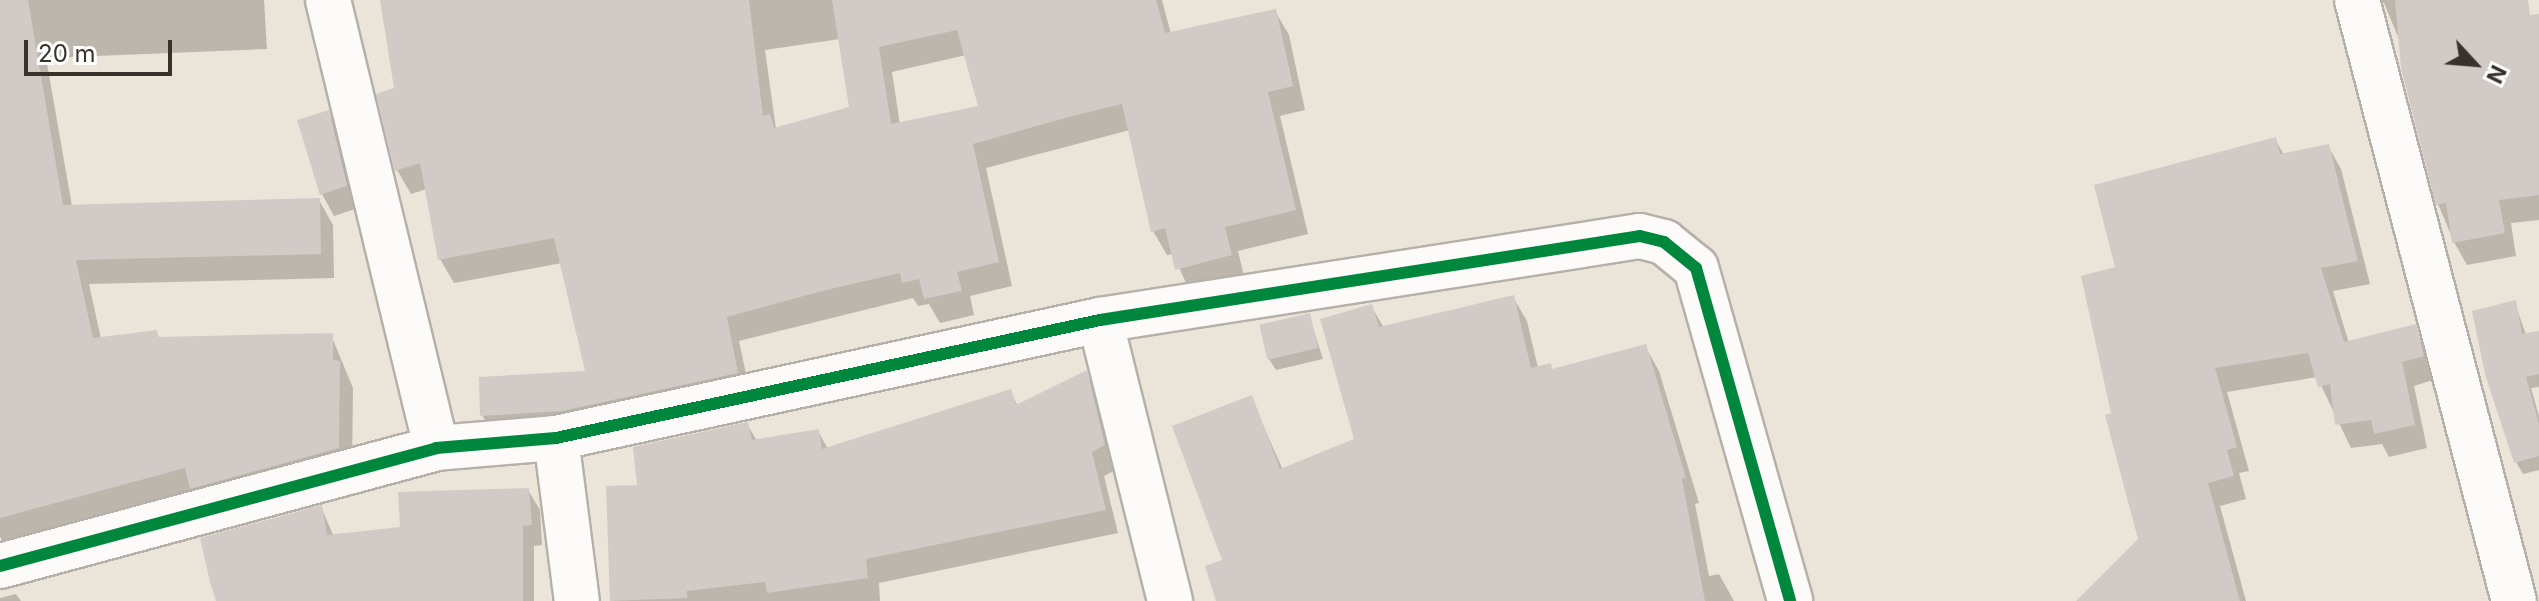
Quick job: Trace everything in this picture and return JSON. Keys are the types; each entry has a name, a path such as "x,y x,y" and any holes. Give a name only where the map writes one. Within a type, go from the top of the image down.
{"street":[{"path":"328,0 436,448"},
{"path":"2357,0 2514,601"},
{"path":"0,566 436,448 556,438 1100,320 1640,236 1664,242 1696,268 1790,601"},
{"path":"1100,320 1170,601"},
{"path":"556,438 577,601"}],"building":[{"path":"0,0 28,0 63,205 320,198 321,254 76,260 93,338 157,330 158,337 333,333 333,360 340,361 339,448 190,489 185,468 0,518"},
{"path":"380,0 749,0 763,116 770,114 774,128 849,107 832,0 1156,0 1165,33 1276,9 1293,86 1268,92 1296,210 1225,227 1232,255 1175,270 1165,228 1151,232 1122,104 1065,118 973,144 999,262 957,272 962,291 924,299 919,279 902,283 900,273 822,291 727,317 738,373 562,411 480,416 479,377 585,371 554,238 438,260 420,163 395,171 376,94 394,88","holes":["957,30 978,106 891,124 879,47"]},
{"path":"2395,0 2528,0 2530,15 2539,14 2539,195 2499,200 2505,233 2452,243 2446,203 2436,205 2401,68"},
{"path":"329,110 347,186 320,195 297,120"},
{"path":"2276,137 2280,154 2329,144 2358,261 2321,268 2344,342 2416,324 2424,356 2402,362 2415,425 2374,434 2371,420 2335,425 2330,384 2318,387 2308,353 2215,368 2237,447 2227,450 2234,476 2208,483 2240,601 2076,601 2138,539 2105,415 2111,413 2081,276 2115,267 2094,185"},
{"path":"1514,295 1531,368 1551,363 1552,369 1646,344 1686,478 1682,479 1705,601 1216,601 1205,566 1222,560 1172,426 1252,395 1280,469 1354,439 1320,319 1372,304 1379,327"},
{"path":"2516,300 2522,334 2539,331 2539,374 2526,377 2539,424 2539,456 2514,463 2485,374 2472,311"},
{"path":"1310,313 1318,348 1267,360 1259,325"},
{"path":"1087,370 1105,445 1092,452 1106,510 866,559 868,578 767,593 765,582 687,591 687,598 610,601 606,486 637,485 633,447 748,422 752,440 819,429 822,449 1011,389 1016,405"},
{"path":"529,488 532,525 523,526 523,601 216,601 200,538 322,505 327,535 400,527 398,492"}],"cycle path":[{"path":"0,566 436,448 556,438 1100,320 1640,236 1664,242 1696,268 1790,601"}]}
